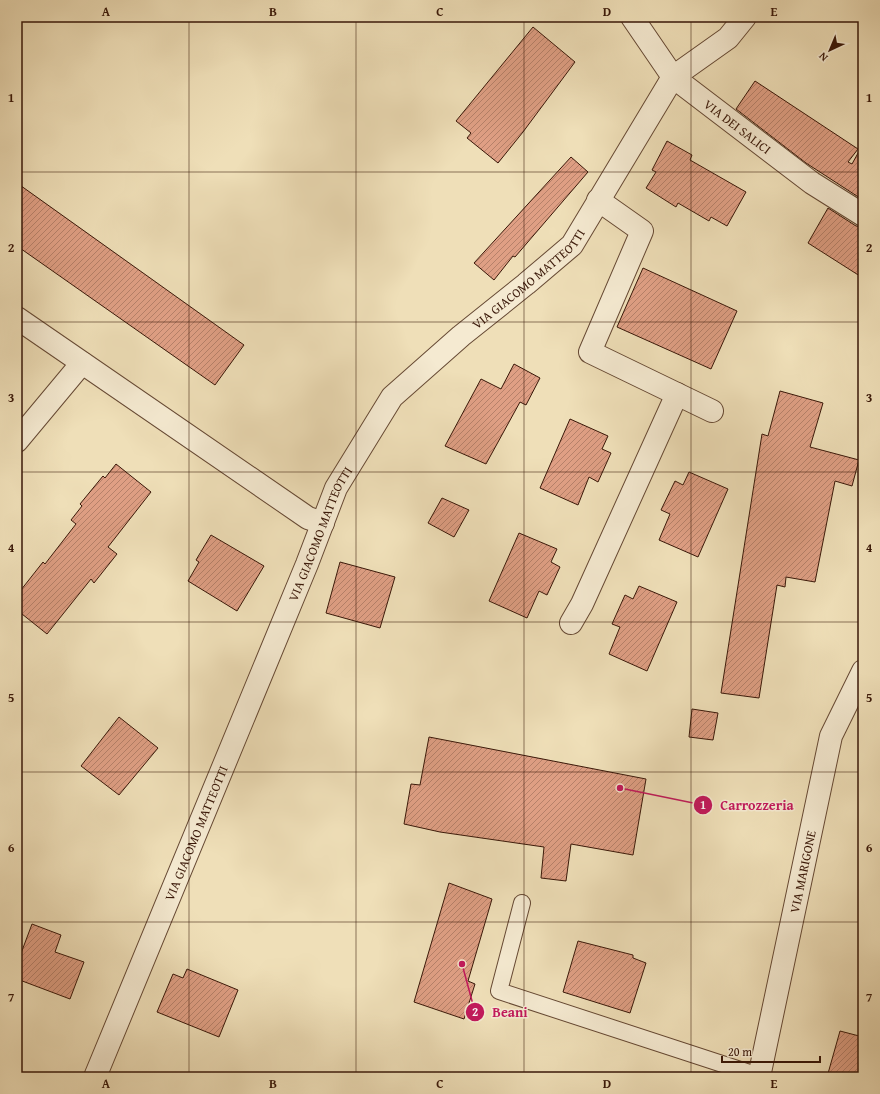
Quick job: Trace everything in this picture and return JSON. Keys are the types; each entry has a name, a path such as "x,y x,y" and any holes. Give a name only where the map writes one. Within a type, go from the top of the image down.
{"street":[{"name":"VIA DEI SALICI","path":"632,17 673,77 812,183 863,215"},
{"path":"673,77 728,38 745,17"},
{"name":"VIA GIACOMO MATTEOTTI","path":"95,1077 336,488 392,397 460,336 526,284 572,245 673,77"},
{"path":"598,200 642,231 590,352 712,411"},
{"path":"17,318 308,518 322,523"},
{"path":"17,441 82,363"},
{"path":"571,623 582,604 677,394"},
{"name":"VIA MARIGONE","path":"759,1076 831,736 863,671"}],"lane":[{"path":"522,903 499,992 759,1076"}],"building":[{"path":"533,27 575,62 498,163 467,138 471,133 456,121"},
{"path":"755,81 858,149 848,162 852,164 863,144 863,200 806,163 736,109"},
{"path":"667,141 692,155 690,160 746,192 727,226 711,217 709,221 678,203 676,207 646,188 656,172 652,170"},
{"path":"571,157 588,172 515,257 513,256 494,280 474,263"},
{"path":"17,183 244,345 215,385 17,246"},
{"path":"828,208 856,226 863,227 863,278 808,243"},
{"path":"643,268 737,311 711,369 617,327"},
{"path":"514,364 540,378 526,405 520,402 486,464 445,446 481,379 501,389"},
{"path":"780,391 823,403 810,447 859,460 852,486 835,481 815,582 786,577 785,587 777,585 759,698 721,693 762,434 768,436"},
{"path":"570,419 608,436 602,449 611,453 598,482 589,477 578,505 540,488"},
{"path":"116,464 151,492 108,547 117,554 94,583 91,579 47,634 17,610 17,595 43,562 45,564 76,524 71,520 82,506 80,504 103,476 105,478"},
{"path":"689,472 728,489 698,557 659,540 670,514 661,510 675,481 683,485"},
{"path":"442,498 469,510 454,537 428,523"},
{"path":"519,533 557,549 551,562 560,567 547,595 539,591 527,618 489,601"},
{"path":"211,535 264,566 237,611 188,581 199,562 196,560"},
{"path":"340,562 395,577 380,628 326,613"},
{"path":"639,586 677,602 647,671 609,654 620,627 612,624 625,595 633,599"},
{"path":"692,709 718,713 713,740 689,737"},
{"path":"119,717 158,748 119,795 81,766"},
{"path":"429,737 646,779 633,855 571,844 566,881 541,878 544,847 440,832 404,824 411,784 420,785"},
{"path":"449,883 492,899 468,981 475,984 464,1019 414,1002"},
{"path":"32,924 61,935 55,952 84,962 70,999 17,979 17,964"},
{"path":"578,941 633,955 633,958 646,963 630,1013 563,992"},
{"path":"187,969 238,990 219,1037 157,1012 173,974 183,978"},
{"path":"840,1031 863,1037 863,1077 827,1077"}],"place":[{"name":"Carrozzeria","path":"620,788"},
{"name":"Beani","path":"462,964"}]}
